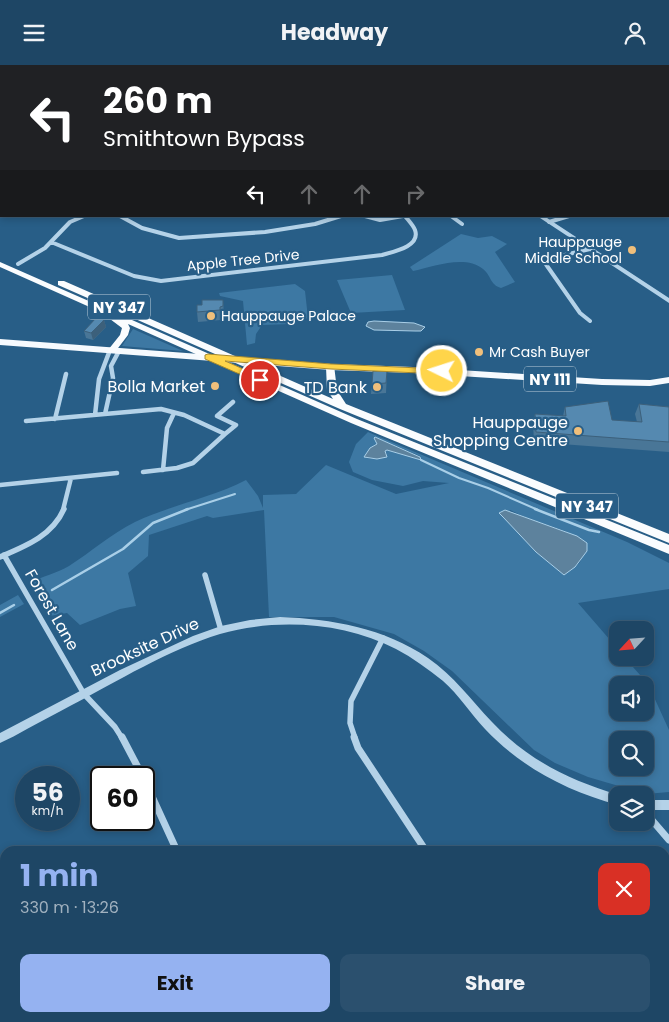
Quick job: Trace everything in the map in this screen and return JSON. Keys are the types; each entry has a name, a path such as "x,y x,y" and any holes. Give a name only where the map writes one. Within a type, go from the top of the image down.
{"highway":[{"name":"NY 347","path":"0,256 343,407 669,539"},
{"name":"NY 347","path":"0,264 354,421 669,550"},
{"path":"92,305 94,308 124,324 126,328 124,335 114,350"},
{"path":"331,367 332,390 343,407"}],"main road":[{"name":"NY 111","path":"0,342 331,367 413,369 602,382 650,383 669,380"}],"street":[{"path":"18,264 51,242 64,227 82,217"},
{"path":"122,217 142,228 179,238 265,232 315,224 338,217"},
{"path":"369,217 380,219 396,217"},
{"name":"Apple Tree Drive","path":"51,242 134,277 161,281 200,275 364,258 394,252 411,243 415,236 415,230 405,217"},
{"path":"452,217 462,224"},
{"path":"542,217 669,300"},
{"path":"549,222 566,217"},
{"path":"590,249 552,258 545,263 580,313 590,321"},
{"path":"95,415 99,385 114,350"},
{"path":"105,414 108,391 114,375 111,366 114,350"},
{"path":"55,419 66,374"},
{"path":"99,385 111,385"},
{"path":"143,472 192,463 236,425 217,416 233,401"},
{"path":"26,421 161,409 226,434"},
{"path":"163,469 167,428 174,413"},
{"path":"0,485 117,473"},
{"path":"2,556 37,541 56,525 65,511 71,478"},
{"name":"Forest Lane","path":"2,556 84,694 115,727 126,743 137,766"},
{"path":"205,575 221,630"},
{"name":"Brooksite Drive","path":"0,738 184,643 221,630 250,624 294,620 347,627 383,638 404,649 446,678 489,725 536,767 567,783 609,797"},
{"path":"383,638 352,701 350,723 358,748 423,846"},
{"name":"Forest Lane","path":"155,804 175,846"},
{"path":"654,805 669,805"},
{"path":"654,822 669,840"}],"shaded area":[{"path":"461,234 478,238 492,236 507,244 495,252 515,282 501,288 497,287 483,269 467,262 448,263 413,271 410,267"},
{"path":"392,275 405,310 351,313 337,280"},
{"path":"295,284 305,291 308,318 290,324 262,325 256,334 255,343 247,345 243,301 220,296 219,293"},
{"path":"368,322 414,323 425,327 421,331 415,331 374,330 366,326"},
{"path":"133,329 183,351 122,346"},
{"path":"368,432 627,542 669,563 669,589 578,603 609,639 609,666 632,666 641,676 609,676 609,721 654,721 654,697 669,730 669,792 654,793 654,786 619,786 588,777 555,763 534,750 452,671 424,651 394,634 334,617 269,617 264,510 213,518 207,516 149,535 148,556 128,573 136,606 120,609 80,625 67,613 49,616 30,582 69,566 135,522 219,492 246,480 258,496 263,508 263,495 296,494 326,465 396,494 449,483 423,481 403,486 372,480 353,472 349,462 356,444","holes":["375,437 420,456 420,459 387,450 385,451 387,454 377,459 366,458 370,448 377,443","510,510 569,533 587,543 580,562 575,567 551,564 536,552 507,521"]},
{"path":"375,437 420,457 421,460 387,450 385,451 387,457 377,459 364,457 370,448 377,444"},
{"path":"505,510 577,536 587,543 587,551 575,567 564,575 536,552 499,513"},
{"path":"18,595 24,604 0,617 0,605"}],"building":[{"path":"202,300 223,300 223,306 220,307 220,310 197,312 197,305 202,305"},
{"path":"96,318 104,320 91,333 84,331"},
{"path":"373,371 387,371 386,383 372,384"},
{"name":"Hauppauge Shopping Centre","path":"608,401 612,420 642,422 639,404 669,407 669,442 536,432 535,414 566,416 565,407"}],"waterway":[{"path":"421,460 459,478 488,488 538,510"},
{"path":"188,509 235,494"},
{"path":"52,590 123,549 153,523 188,509"},
{"path":"535,509 599,532"},
{"path":"0,613 14,605"}],"place":[{"name":"Hauppauge Middle School","path":"632,250"},
{"name":"Hauppauge Palace","path":"211,316"},
{"name":"Mr Cash Buyer","path":"479,352"},
{"name":"Bolla Market","path":"215,386"},
{"name":"TD Bank","path":"377,387"},
{"name":"Hauppauge Shopping Centre","path":"578,431"}],"route":[{"path":"260,380 208,357 331,367 346,366 442,371"}]}
